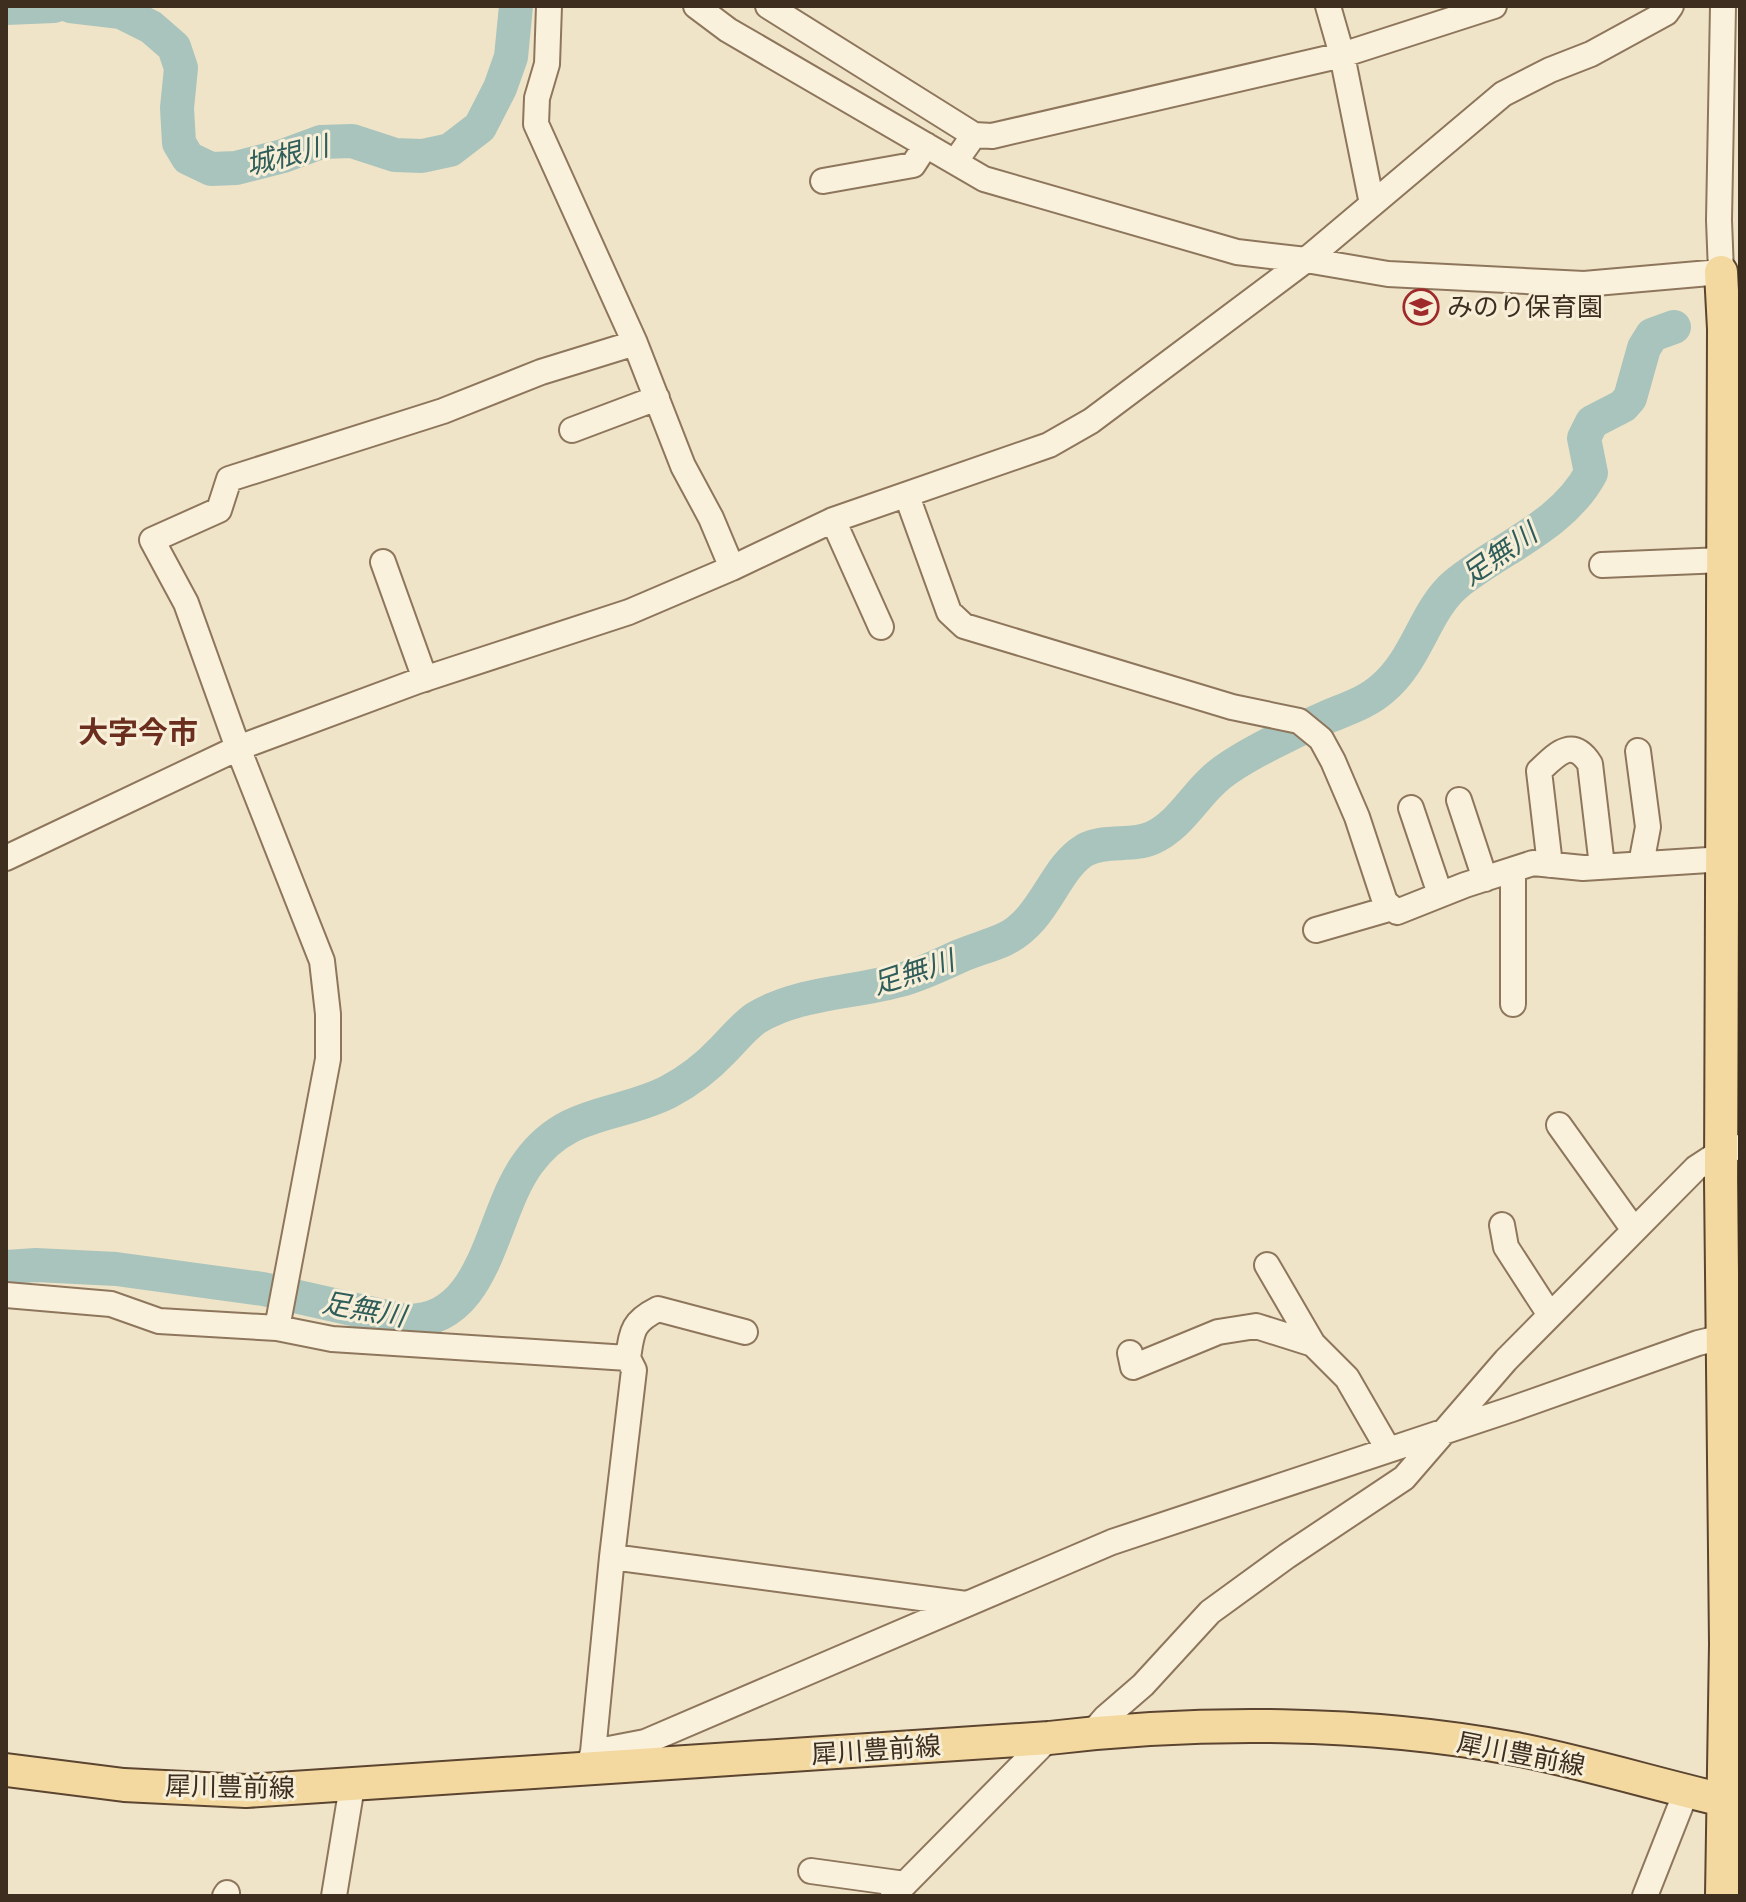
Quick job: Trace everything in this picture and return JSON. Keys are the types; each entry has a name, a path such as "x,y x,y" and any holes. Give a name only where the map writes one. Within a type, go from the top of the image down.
{"main road":[{"path":"1722,1896 1731,1802 1726,1644 1731,1335 1731,859 1723,560 1724,329 1734,269"},
{"name":"犀川豊前線","path":"6,1770 124,1785 246,1791 352,1786 590,1761 1256,1726 1362,1730 1516,1749 1731,1802"}],"street":[{"path":"549,6 547,64 537,98 536,124 635,343 683,466 711,518 732,568"},
{"path":"696,6 728,30 984,179 1237,252 1388,274 1584,284 1734,269 1719,205 1723,6"},
{"path":"768,6 974,135 992,136 1342,55 1494,6"},
{"path":"1328,6 1342,55 1372,204"},
{"path":"6,858 238,748 425,679 629,612 833,520 1049,445 1091,421 1306,260 1503,94 1550,70 1591,54 1666,13 1671,6"},
{"path":"955,162 974,135"},
{"path":"823,181 913,165 926,145"},
{"path":"277,1328 328,1059 328,1014 322,961 238,748 186,603 152,540 219,510 229,479 443,411 541,372 635,343"},
{"path":"572,430 657,398"},
{"path":"907,496 949,612 964,626 1232,707 1299,721 1321,739 1357,817 1385,902 1397,912 1533,863 1602,866 1731,859"},
{"path":"833,520 881,627"},
{"path":"1602,565 1723,560"},
{"path":"383,562 425,679"},
{"path":"1550,865 1539,771 1560,752 1576,750 1590,764 1602,866"},
{"path":"1638,751 1648,827 1641,864"},
{"path":"1459,800 1485,879"},
{"path":"1411,808 1440,894"},
{"path":"1513,870 1513,1004"},
{"path":"1316,930 1392,908"},
{"path":"1559,1125 1634,1230"},
{"path":"1092,1733 1152,1676 1210,1612 1404,1478 1506,1360 1634,1230 1696,1168 1731,1149"},
{"path":"1502,1225 1506,1247 1550,1315"},
{"path":"1267,1265 1313,1344 1347,1378 1388,1449"},
{"path":"6,1295 111,1304 159,1321 277,1328 332,1339 628,1358"},
{"path":"745,1332 658,1309 642,1317 632,1331 628,1358 634,1370 590,1761 645,1742 1112,1542 1512,1409 1698,1343 1731,1335"},
{"path":"1130,1353 1133,1367 1218,1332 1256,1326 1313,1344"},
{"path":"612,1557 966,1604"},
{"path":"811,1871 899,1890 1049,1738"},
{"path":"334,1896 352,1786"},
{"path":"1645,1896 1686,1792"}],"waterway":[{"name":"城根川","path":"6,8 54,6"},
{"name":"城根川","path":"70,6 121,12 151,27 174,47 181,68 177,108 179,143 188,158 211,169 236,168 321,142 352,141 395,155 422,156 450,150 480,127 500,88 511,57 516,6"},
{"name":"足無川","path":"6,1267 36,1265 116,1269 263,1289 405,1321 433,1317 454,1305 470,1286 483,1263 515,1185 528,1163 559,1133 593,1117 649,1100 676,1088 711,1062 751,1022 772,1010 806,998 904,979 1003,940 1029,921 1065,869 1085,850 1152,838 1180,817 1210,783 1230,767 1256,751 1376,694 1404,664 1436,608 1456,584 1548,522 1579,492 1591,473 1584,438 1592,422 1623,406 1630,398 1644,348 1652,335 1674,327"}],"place":[{"name":"みのり保育園","path":"1421,307"}],"district":[{"name":"大字今市","path":"138,733"}]}
